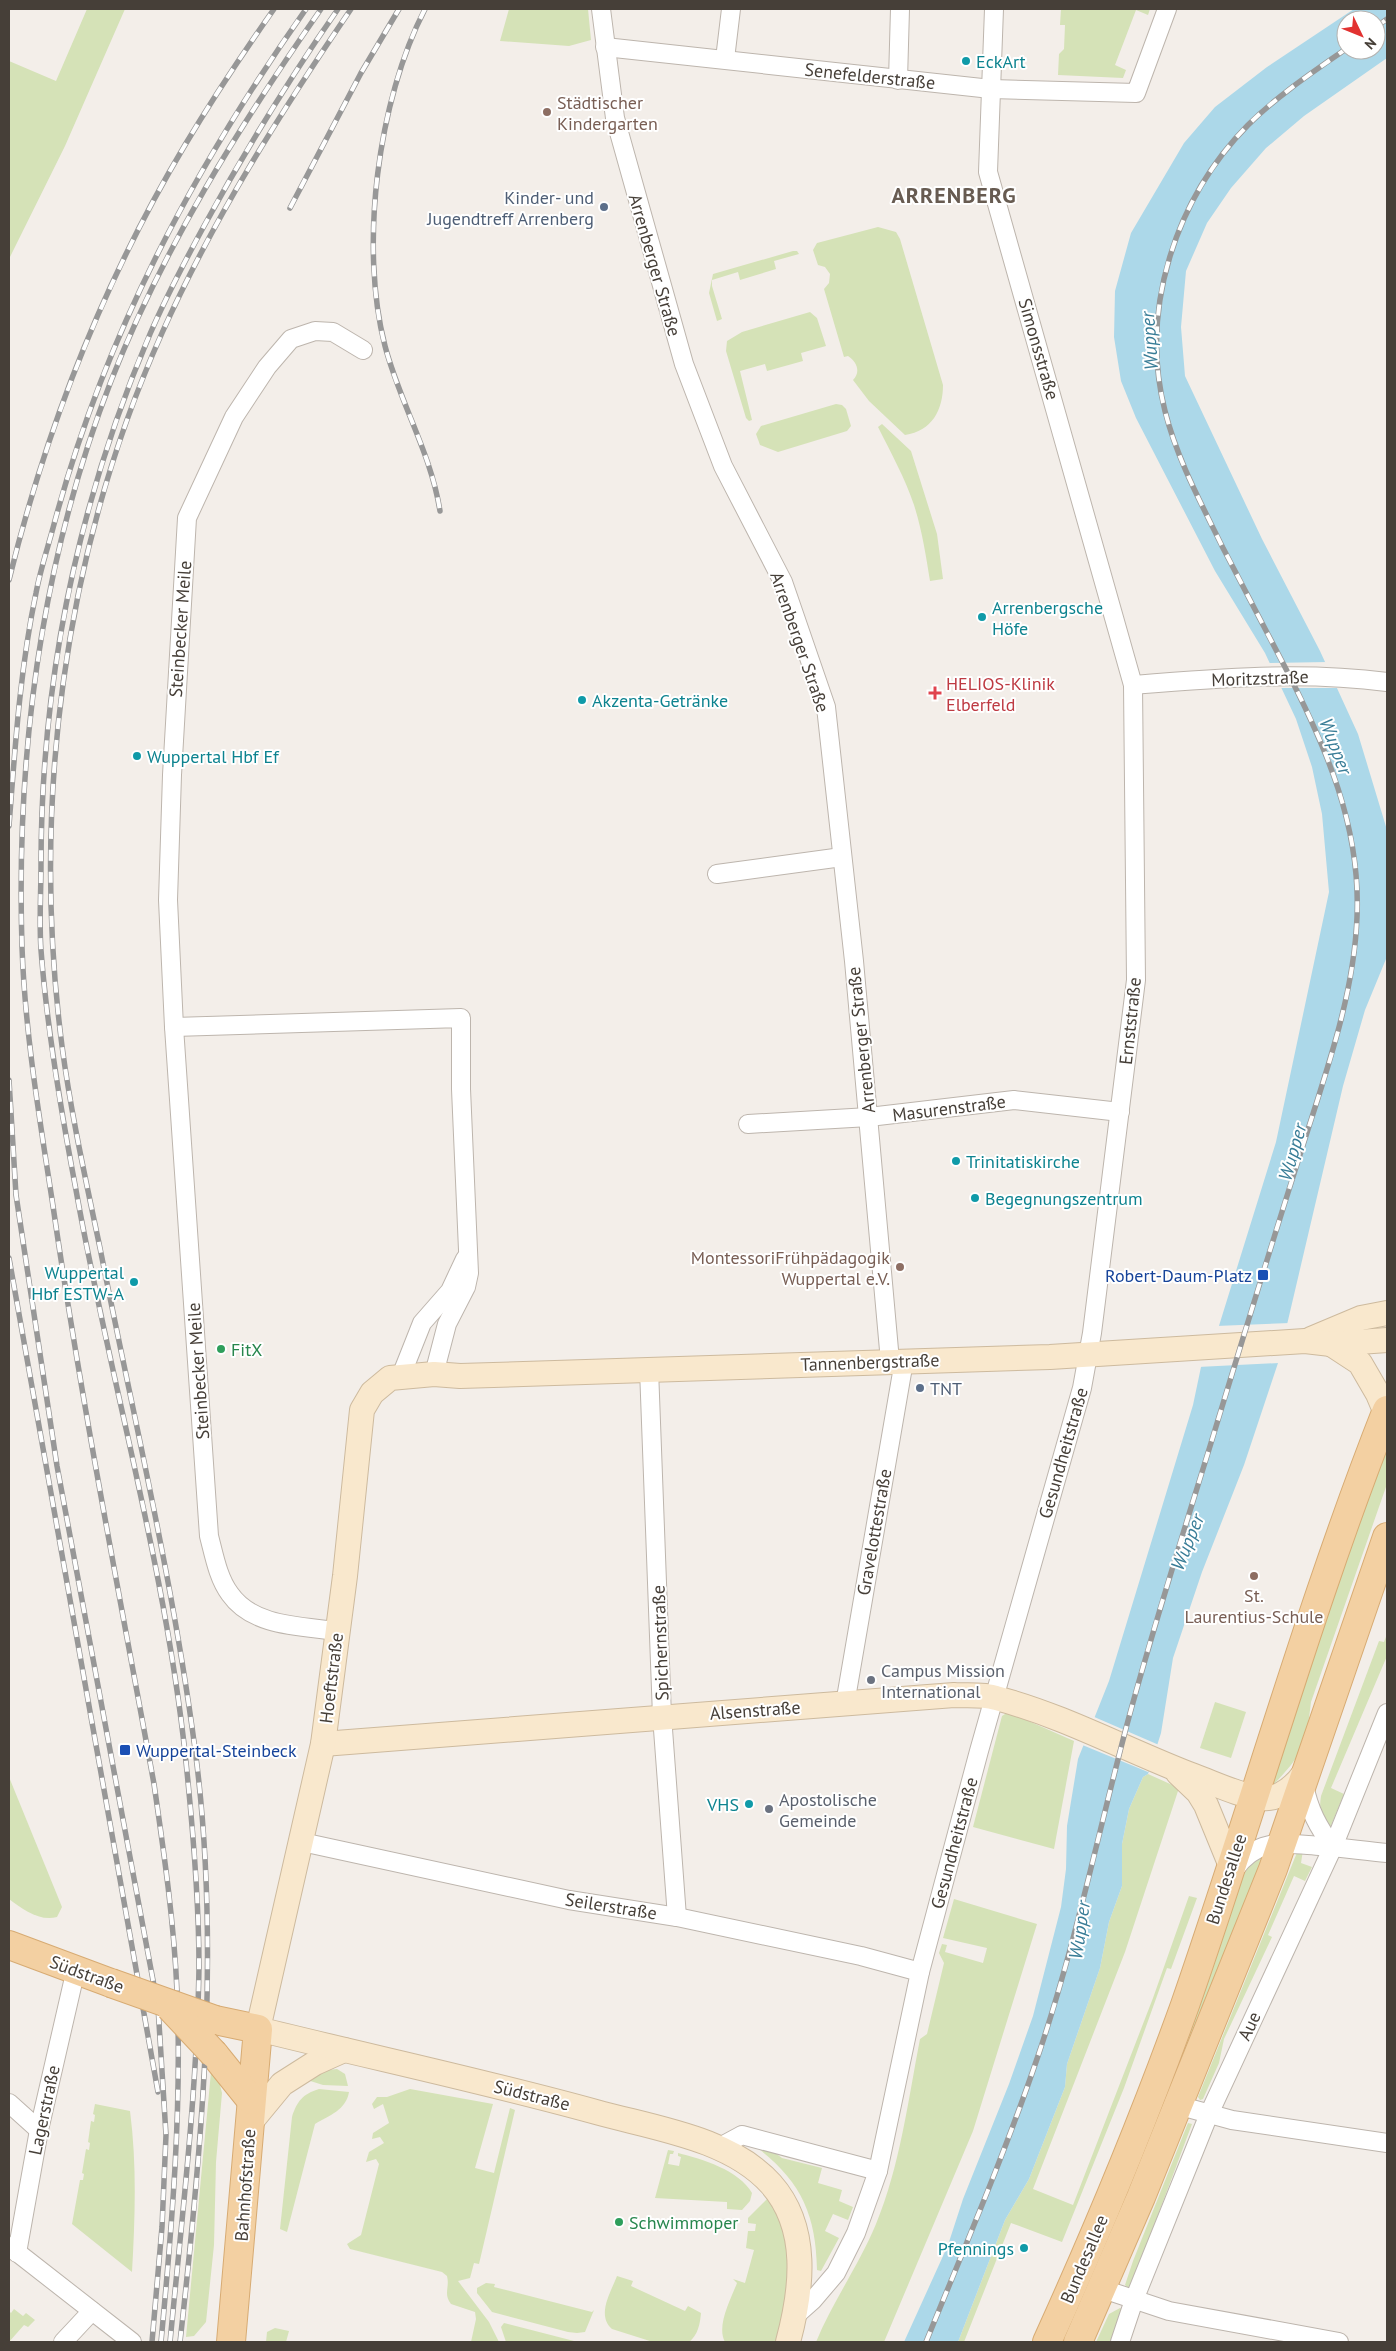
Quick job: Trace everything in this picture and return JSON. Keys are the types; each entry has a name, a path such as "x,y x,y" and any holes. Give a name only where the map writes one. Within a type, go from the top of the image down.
{"main road":[{"name":"Bundesallee","path":"1047,2342 1112,2191 1184,2006 1326,1579 1387,1412"},
{"name":"Bundesallee","path":"1078,2342 1141,2197 1282,1842 1387,1537"},
{"path":"9,1927 18,1949"},
{"name":"Südstraße","path":"18,1949 215,2020 258,2028"},
{"path":"165,2002 214,2054 250,2112"},
{"name":"Bahnhofstraße","path":"231,2342 258,2028"},
{"path":"1112,2191 1121,2182 1132,2182 1141,2189 1141,2197"}],"street":[{"name":"Arrenberger Straße","path":"601,9 615,118 684,364 729,479 783,582 826,707 869,1117 897,1361"},
{"path":"725,59 731,9"},
{"path":"898,80 900,9"},
{"name":"Simonsstraße","path":"994,9 988,172 1133,685"},
{"name":"Senefelderstraße","path":"605,47 991,89 1136,93 1167,9"},
{"name":"Steinbecker Meile","path":"337,1631 281,1623 260,1617 242,1607 229,1594 218,1571 209,1536 174,1027 168,900 170,827 187,518 234,417 267,367 290,339 315,331 333,332 363,350"},
{"name":"Moritzstraße","path":"1133,685 1250,676 1339,676 1387,682"},
{"name":"Ernststraße","path":"1089,1355 1136,980 1133,685"},
{"path":"717,874 842,857"},
{"path":"174,1027 460,1018 469,1274 466,1287 447,1324 434,1374"},
{"name":"Masurenstraße","path":"748,1124 869,1117 1014,1100 1120,1112"},
{"path":"400,1376 422,1323 450,1291 468,1252"},
{"path":"1361,1318 1387,1298"},
{"path":"1295,1342 1361,1318 1387,1313"},
{"path":"1295,1342 1331,1344 1387,1340"},
{"name":"Tannenbergstraße","path":"434,1374 460,1376 1089,1355 1295,1342"},
{"path":"1331,1344 1360,1364 1387,1412"},
{"name":"Gesundheitstraße","path":"795,2316 813,2300 836,2273 856,2233 878,2172 920,1972 1089,1355"},
{"name":"Gravelottestraße","path":"845,1704 897,1361"},
{"name":"Spichernstraße","path":"649,1369 662,1716 677,1917"},
{"name":"Hoeftstraße","path":"258,2028 324,1744 345,1576 362,1410 372,1393 390,1378 434,1374"},
{"name":"Alsenstraße","path":"324,1744 662,1716 954,1695 995,1697 1079,1727 1163,1764 1254,1796 1264,1798 1282,1793 1298,1782 1304,1775"},
{"name":"Aue","path":"1120,2342 1134,2300 1209,2114 1333,1847 1387,1713"},
{"name":"Alsenstraße","path":"1163,1764 1202,1796 1228,1874"},
{"path":"1304,1775 1311,1812 1316,1824 1333,1847"},
{"name":"Seilerstraße","path":"302,1842 569,1900 677,1917 861,1956 920,1972"},
{"path":"1228,1874 1242,1859 1255,1850 1282,1842 1387,1853"},
{"name":"Lagerstraße","path":"13,2249 76,1969"},
{"name":"Südstraße","path":"258,2028 520,2091 697,2139 740,2159 759,2172 784,2201 797,2238 800,2258 798,2297 788,2342"},
{"path":"250,2112 282,2084 315,2063 344,2050"},
{"path":"9,2103 39,2130"},
{"path":"1177,2105 1232,2120 1387,2143"},
{"path":"718,2148 742,2135 878,2172"},
{"path":"13,2249 132,2342"},
{"path":"1102,2289 1170,2311 1339,2342"},
{"path":"63,2342 92,2311"}],"green space":[{"path":"87,9 125,9 65,146 9,259 9,61 56,81"},
{"path":"509,9 588,9 591,40 569,46 500,41"},
{"path":"1061,9 1150,9 1148,15 1136,10 1115,65 1126,70 1123,78 1058,75 1059,54 1064,49 1065,25 1060,25"},
{"path":"878,227 896,232 900,239 943,385 941,403 934,418 922,429 905,435 869,401 853,380 857,374 857,367 851,358 848,356 844,357 824,289 829,283 830,274 825,267 818,265 813,250 817,243"},
{"path":"797,251 799,254 774,261 776,269 740,280 738,272 712,280 722,319 717,321 709,293 713,274"},
{"path":"810,312 817,318 826,346 801,353 803,361 767,371 765,364 740,371 752,420 749,421 746,418 726,351 727,341 742,332"},
{"path":"836,404 842,405 846,409 851,426 847,431 778,452 760,445 756,434 761,426"},
{"path":"882,424 911,451 937,534 943,579 930,581 922,533 914,505 902,475 878,427"},
{"path":"1387,1434 1387,1484 1311,1702 1302,1747 1292,1764 1274,1784 1270,1784"},
{"path":"1387,1634 1387,1656 1331,1788 1344,1794 1330,1828 1321,1814 1321,1796 1379,1641 1384,1642"},
{"path":"1215,1702 1246,1712 1231,1758 1200,1748"},
{"path":"1008,1712 1074,1741 1054,1849 973,1827 1002,1716"},
{"path":"1148,1774 1179,1788 1125,1952 1033,2189 1073,2205 1153,1998 1189,1896 1197,1898 1171,1969 1167,1968 1124,2088 1062,2242 1011,2223 964,2342 958,2342 1005,2220 1029,2179 1065,2087 1067,2064 1100,1968 1109,1922 1122,1886 1122,1844 1129,1809 1143,1777"},
{"path":"9,1777 62,1907 57,1917 44,1918 38,1916 9,1899"},
{"path":"1298,1850 1303,1850 1301,1863 1312,1867 1305,1881 1294,1876 1268,1935 1272,1937 1224,2039 1219,2063 1203,2099 1200,2100 1198,2097"},
{"path":"1267,1851 1139,2171 1134,2168 1246,1867"},
{"path":"954,1899 1037,1924 973,2131 884,2342 816,2342 862,2254 884,2202 897,2156 920,2039 927,2034 944,1963 939,1953 942,1944 947,1945 945,1952 983,1963 987,1948 943,1938"},
{"path":"337,2069 345,2074 348,2086 323,2085 304,2079 328,2070"},
{"path":"211,2072 218,2077 222,2093 216,2162 214,2245 206,2322 194,2336 186,2337"},
{"path":"319,2089 349,2092 341,2108 315,2124 287,2232 280,2229 292,2117 301,2099"},
{"path":"410,2089 493,2104 475,2168 494,2173 510,2108 515,2110 479,2264 474,2263 470,2278 458,2281 489,2322 499,2342 471,2342 476,2319 475,2312 451,2304 447,2297 447,2276 442,2272 350,2249 347,2244 361,2235 379,2164 376,2159 366,2162 369,2152 384,2143 380,2137 372,2139 373,2133 389,2123 383,2104 374,2109 372,2104 377,2097 387,2097"},
{"path":"95,2104 130,2111 134,2151 135,2192 132,2272 72,2224 80,2180 83,2180 84,2174 82,2173 86,2149 89,2150 90,2143 88,2142 91,2121 94,2122"},
{"path":"1188,2123 1192,2124 1131,2287 1128,2288 1125,2285 1133,2261"},
{"path":"751,2143 766,2146 782,2158 822,2168 818,2183 842,2190 839,2201 853,2207 848,2220 833,2214 825,2231 839,2238 821,2271 817,2270 813,2230 802,2198 793,2183 781,2169"},
{"path":"668,2150 674,2151 673,2154 670,2154 668,2164 679,2166 681,2157 678,2156 678,2153 709,2162 729,2172 746,2185 752,2193 750,2201 742,2210 727,2209 727,2202 655,2198"},
{"path":"769,2197 785,2228 790,2282 778,2342 725,2342 722,2328 728,2304 737,2283 733,2279 745,2283 754,2250 746,2248 748,2231 755,2231 756,2224 748,2223 748,2218"},
{"path":"617,2276 633,2281 631,2286 685,2311 688,2306 701,2313 695,2336 689,2342 653,2342 612,2329 607,2323 605,2310"},
{"path":"486,2283 495,2284 494,2287 592,2312 594,2310 585,2332 568,2332 492,2312 477,2293 477,2288"},
{"path":"1120,2308 1122,2309 1111,2342 1096,2342 1109,2314"},
{"path":"14,2309 23,2316 26,2313 35,2320 28,2327 24,2325 9,2342 9,2311 11,2313"},
{"path":"504,2323 578,2342 506,2342 501,2327"},
{"path":"275,2328 289,2331 286,2342 266,2342 267,2332"}],"water":[{"path":"1387,9 1387,58 1386,10 1352,10"},
{"name":"Wupper","path":"1336,21 1336,60 1384,60 1304,116 1266,148 1231,188 1207,223 1186,271 1181,327 1185,376 1262,539 1320,651 1358,734 1387,830 1386,959 1365,1010 1343,1086 1278,1363 1244,1465 1202,1572 1173,1658 1161,1733 1148,1774 1143,1777 1129,1809 1122,1844 1122,1886 1109,1922 1100,1968 1067,2064 1065,2087 1029,2179 1005,2220 958,2342 904,2342 948,2245 963,2199 1009,2084 1033,2016 1061,1907 1066,1869 1067,1826 1078,1759 1109,1681 1193,1405 1201,1367 1218,1329 1276,1142 1329,892 1322,814 1312,767 1296,719 1265,653 1215,571 1136,418 1121,381 1114,337 1115,291 1131,233 1184,143 1215,107 1267,67"}],"pier":[{"path":"1328,662 1340,688 1279,688 1267,663"},
{"path":"1290,1323 1279,1363 1198,1367 1216,1326"},
{"path":"1092,1716 1159,1745 1148,1772 1080,1744"}],"railway":[{"path":"9,580 24,523 60,411 81,356 129,248 156,196 206,110 274,9"},
{"path":"9,826 16,738 30,622 46,552 74,457 98,389 125,322 189,194 264,70 306,9"},
{"path":"161,2342 177,2123 178,2035 174,1939 154,1784 76,1351 34,1077 26,1012 22,947 21,875 24,803 29,731 50,589 67,518 87,449 111,381 154,283 179,235 261,97 321,9"},
{"path":"170,2342 188,2155 198,2014 199,1941 193,1839 177,1690 165,1618 90,1261 55,1070 40,939 43,797 48,728 68,594 103,462 125,398 156,320 204,226 268,116 338,9"},
{"path":"180,2342 195,2194 206,2046 207,1897 203,1823 195,1749 176,1623 79,1147 62,1046 53,956 51,864 54,773 63,682 79,592 100,504 128,417 162,333 203,249 249,167 351,9"},
{"path":"290,208 361,73 399,9"},
{"path":"425,9 395,86 385,129 374,219 374,264 377,307 385,346 391,367 423,448 436,490 440,511"},
{"path":"926,2342 1013,2126 1052,2012 1076,1928 1148,1648 1327,1069 1344,1009 1350,978 1355,948 1357,884 1347,820 1338,789 1315,728 1301,698 1223,548 1183,464 1165,411 1158,372 1157,334 1161,295 1170,257 1183,221 1201,186 1223,154 1259,114 1336,56"},
{"path":"9,1080 16,1195 57,1466 158,2007 166,2135 162,2227 152,2342"},
{"path":"9,1258 158,2092"}],"place":[{"name":"EckArt","path":"966,61"},
{"name":"Städtischer Kindergarten","path":"547,112"},
{"name":"Kinder- und Jugendtreff Arrenberg","path":"604,207"},
{"name":"Arrenbergsche Höfe","path":"982,617"},
{"name":"HELIOS-Klinik Elberfeld","path":"935,693"},
{"name":"Akzenta-Getränke","path":"582,700"},
{"name":"Wuppertal Hbf Ef","path":"137,756"},
{"name":"Trinitatiskirche","path":"956,1161"},
{"name":"Begegnungszentrum","path":"975,1198"},
{"name":"MontessoriFrühpädagogik Wuppertal e.V.","path":"900,1267"},
{"name":"Robert-Daum-Platz","path":"1263,1275"},
{"name":"Wuppertal Hbf ESTW-A","path":"134,1282"},
{"name":"FitX","path":"221,1349"},
{"name":"TNT","path":"920,1388"},
{"name":"St. Laurentius-Schule","path":"1254,1576"},
{"name":"Campus Mission International","path":"871,1680"},
{"name":"Wuppertal-Steinbeck","path":"125,1750"},
{"name":"VHS","path":"749,1804"},
{"name":"Apostolische Gemeinde","path":"769,1809"},
{"name":"Schwimmoper","path":"619,2222"},
{"name":"Pfennings","path":"1024,2248"}],"district":[{"name":"ARRENBERG","path":"954,195"}]}
